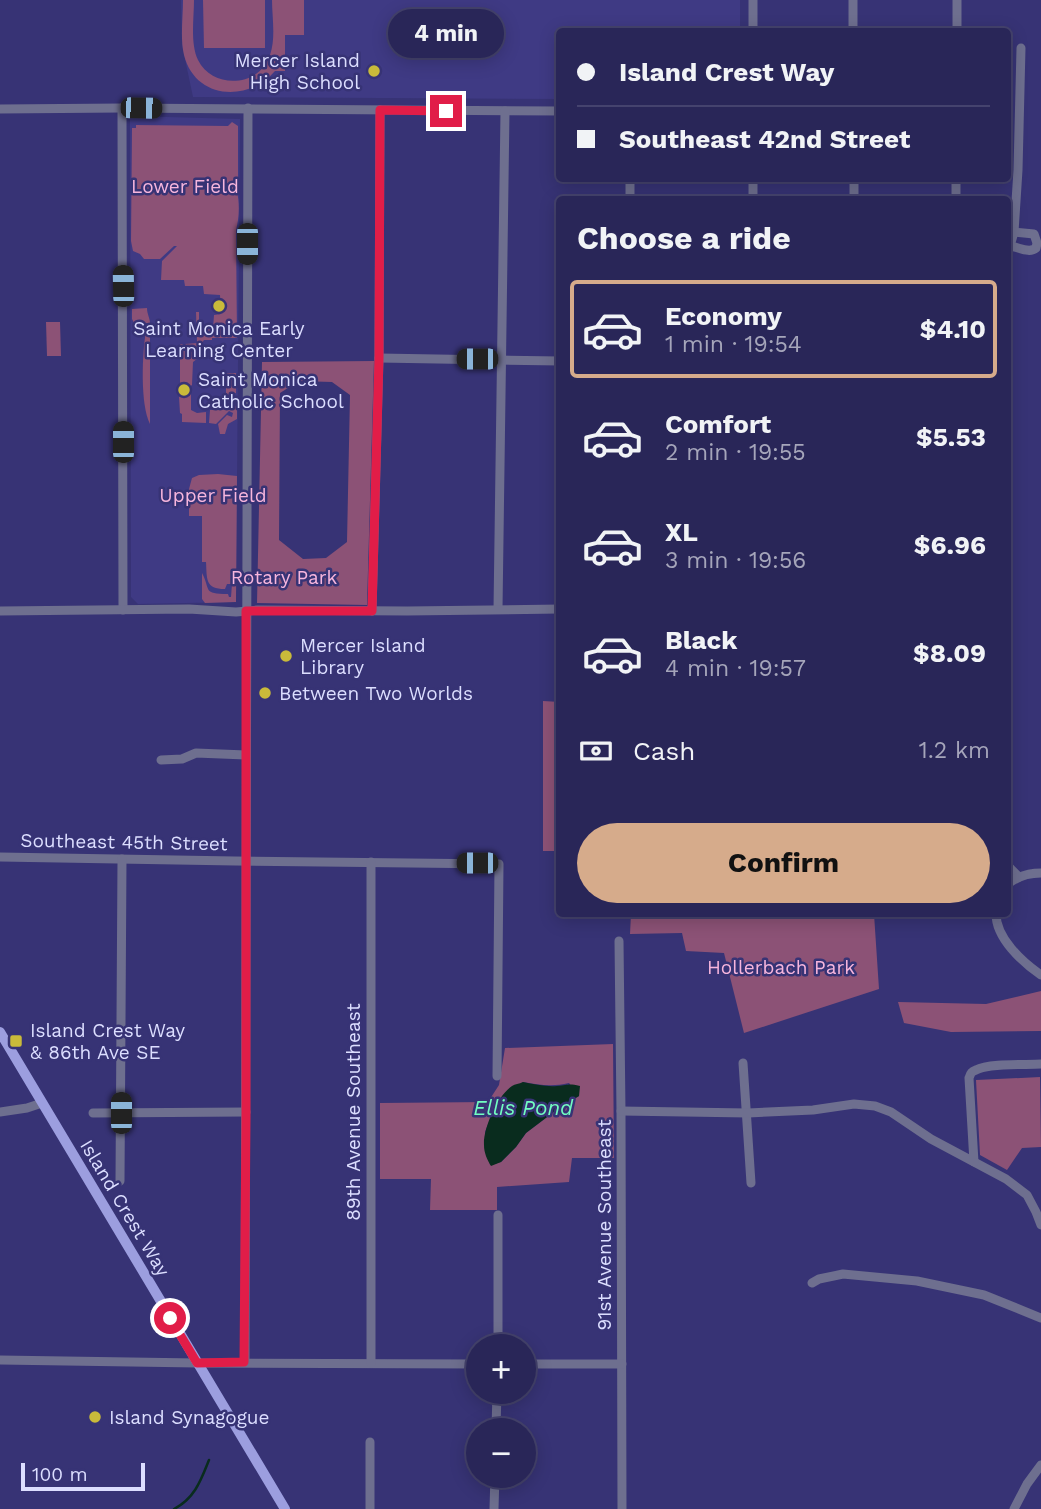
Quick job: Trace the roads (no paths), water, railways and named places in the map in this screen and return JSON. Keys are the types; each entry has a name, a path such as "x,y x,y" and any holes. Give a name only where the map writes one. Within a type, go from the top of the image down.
{"main road":[{"name":"Island Crest Way","path":"0,1032 285,1509"}],"street":[{"path":"753,0 753,28"},
{"path":"851,28 853,0"},
{"path":"957,0 957,28"},
{"path":"1011,240 1014,232 1018,170 1021,48"},
{"path":"122,108 123,610"},
{"path":"244,1362 248,108"},
{"path":"0,109 556,111"},
{"path":"372,611 379,358 380,110"},
{"path":"498,609 505,111"},
{"path":"1011,247 1028,251 1036,248 1034,234 1014,232"},
{"path":"379,358 556,360"},
{"path":"0,611 556,609"},
{"path":"161,760 182,759 196,753 246,755"},
{"name":"Southeast 45th Street","path":"0,857 499,864 497,1076"},
{"path":"120,1181 122,859"},
{"name":"89th Avenue Southeast","path":"371,862 371,1363"},
{"path":"1011,869 1019,877"},
{"path":"1011,882 1019,877 1041,873"},
{"path":"997,917 1007,942 1041,975"},
{"name":"91st Avenue Southeast","path":"619,941 622,1509"},
{"path":"743,1063 751,1183"},
{"path":"974,1162 969,1078 971,1074 974,1070 987,1067 1041,1064"},
{"path":"0,1112 42,1103"},
{"path":"621,1111 748,1113 800,1111 854,1104 875,1105 1006,1179 1027,1195 1041,1225"},
{"path":"93,1114 246,1112"},
{"path":"498,1215 498,1334"},
{"path":"812,1283 843,1274 917,1281 984,1295 1041,1318"},
{"path":"0,1360 466,1364"},
{"path":"536,1364 622,1364"},
{"path":"370,1442 370,1509"},
{"path":"1014,1509 1041,1465"},
{"path":"494,1509 495,1488"}],"water":[{"name":"Ellis Pond","path":"523,1082 549,1086 580,1086 579,1096 526,1133 501,1162 491,1166 484,1148 489,1121 507,1090"}],"waterway":[{"path":"134,331 146,331"},
{"path":"174,1509 192,1494 209,1460"}],"place":[{"name":"Mercer Island High School","path":"374,71"},
{"name":"Saint Monica Early Learning Center","path":"219,306"},
{"name":"Saint Monica Catholic School","path":"184,390"},
{"name":"Mercer Island Library","path":"286,656"},
{"name":"Between Two Worlds","path":"265,693"},
{"name":"Island Crest Way & 86th Ave SE","path":"16,1041"},
{"name":"Island Synagogue","path":"95,1417"}],"park label":[{"name":"Lower Field","path":"185,186"},
{"name":"Upper Field","path":"213,495"},
{"name":"Rotary Park","path":"284,577"},
{"name":"Hollerbach Park","path":"781,967"}]}
